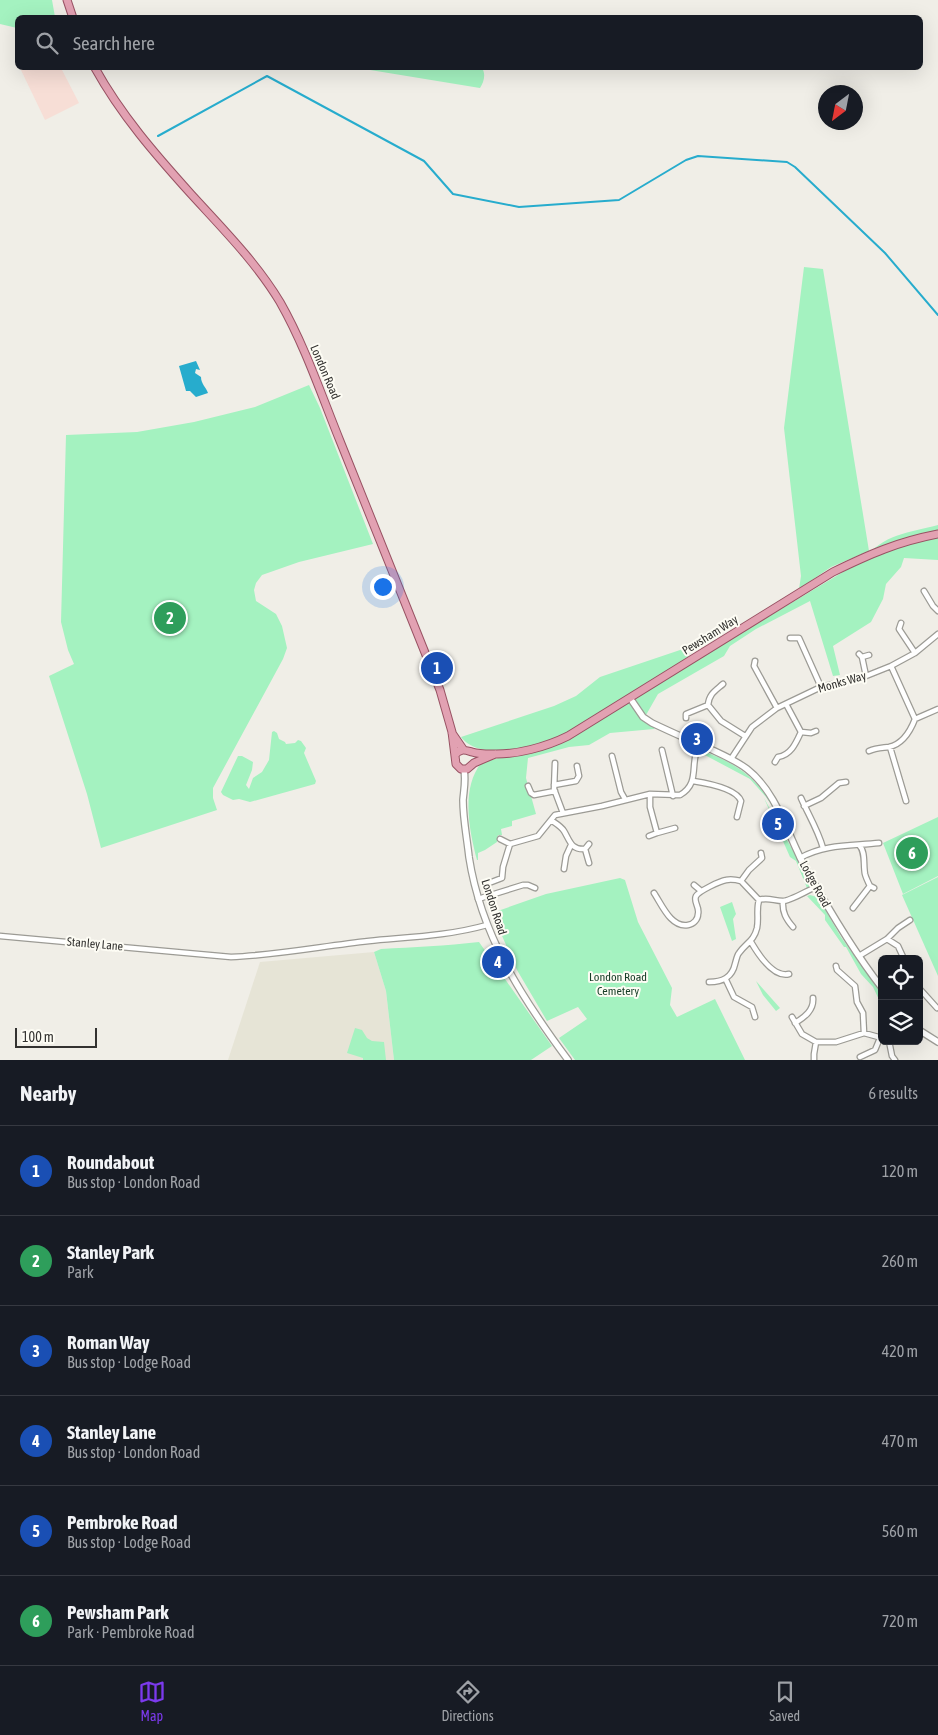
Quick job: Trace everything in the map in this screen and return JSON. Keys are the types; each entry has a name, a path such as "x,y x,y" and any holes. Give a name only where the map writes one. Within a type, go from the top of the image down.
{"main road":[{"path":"67,0 72,15"},
{"name":"London Road","path":"96,70 127,119 166,166 236,242 279,301 303,348 390,562 440,690 452,732 456,764 464,770"},
{"name":"Pewsham Way","path":"472,752 494,754 532,749 554,743 833,572 877,551 910,539 938,534"},
{"name":"London Road","path":"452,732 463,749"},
{"path":"455,755 463,749 472,752 475,757 474,764 464,770"},
{"name":"Pewsham Way","path":"474,764 494,754"}],"street":[{"path":"933,593 925,593 932,606 938,611"},
{"path":"901,623 898,630 915,653"},
{"path":"799,638 802,632"},
{"name":"Monks Way","path":"731,759 744,736 752,727 777,708 821,686 866,676 891,666 915,653 938,634"},
{"path":"790,638 799,638"},
{"path":"799,638 821,686"},
{"path":"866,676 861,656 869,655"},
{"path":"753,665 777,708"},
{"path":"891,666 915,719"},
{"path":"722,687 712,694 708,705 721,721 744,736"},
{"name":"Lodge Road","path":"630,698 643,717 652,723 731,759 748,770 763,785 775,804 800,858 816,887 859,956 878,982"},
{"path":"786,704 801,732"},
{"path":"686,715 708,705"},
{"path":"869,751 877,745 890,747 900,742 907,736 915,719 938,710"},
{"path":"801,732 811,733 816,731"},
{"path":"777,758 790,751 801,732"},
{"path":"500,839 510,844 538,836 555,815 562,813 602,806 650,794 673,796 684,793 693,781 694,759 699,744"},
{"path":"890,747 906,798"},
{"path":"662,750 673,796"},
{"path":"612,756 621,792 625,799"},
{"path":"555,763 552,770 554,785 562,813"},
{"path":"554,785 576,781 579,776 576,766"},
{"name":"London Road","path":"464,770 463,800 466,834 472,873 487,925 516,985 568,1060"},
{"path":"693,781 718,787 738,795 741,801 738,814 744,813"},
{"path":"804,806 821,798 839,783 846,782"},
{"path":"528,786 534,795 555,791"},
{"path":"650,794 650,807 657,833"},
{"path":"801,798 819,834 823,848"},
{"path":"551,820 562,829 571,845 585,849"},
{"path":"649,836 675,828"},
{"path":"800,858 823,848 858,846 879,842"},
{"path":"489,883 502,878 503,867 510,844"},
{"path":"585,849 589,844"},
{"path":"564,870 566,856 571,845"},
{"path":"853,908 855,902 872,887 865,874 862,848 858,846"},
{"path":"585,849 589,863"},
{"path":"742,882 761,855 767,862"},
{"path":"654,893 671,919 678,924 687,925 694,923 698,917 699,913 695,897 700,890 726,880 742,882 759,900"},
{"path":"478,899 523,885 535,888"},
{"path":"694,885 700,890"},
{"path":"759,900 764,898 783,901 816,887"},
{"path":"709,982 726,980 734,969 738,953 751,942 757,927 756,908 759,900"},
{"path":"783,901 783,909 787,920 793,927"},
{"path":"782,924 787,920"},
{"path":"859,956 888,939 898,928 910,920"},
{"name":"Stanley Lane","path":"0,936 232,957 258,956 454,933 487,925"},
{"path":"888,939 898,946 902,955"},
{"path":"751,942 772,969 784,975 790,974"},
{"path":"836,970 855,986 857,1002 863,1013 864,1033"},
{"path":"726,980 734,997 752,1007 755,1017"},
{"path":"923,992 937,1008"},
{"path":"795,1023 807,1015 813,1005 813,998"},
{"path":"813,1005 820,1003"},
{"path":"792,1017 805,1037 816,1042 836,1042 864,1033 878,1037"},
{"path":"923,1033 938,1042"},
{"path":"814,1060 816,1042"},
{"path":"860,1057 875,1050 878,1044"},
{"path":"890,1045 892,1056 895,1060"}],"shaded area":[{"path":"21,70 62,70 79,103 45,120"},
{"path":"374,952 386,991 394,1060 228,1060 260,962"}],"green space":[{"path":"0,0 52,0 55,15 15,15 15,28 0,24"},
{"path":"370,70 483,70 484,78 480,88"},
{"path":"804,267 823,269 869,551 831,567 799,589 801,576 784,428"},
{"path":"309,385 320,408 373,544 299,562 262,575 256,583 254,590 256,601 276,614 282,626 287,648 283,659 213,788 213,798 217,810 101,848 87,794 49,676 74,664 68,650 61,622 66,435 137,432 194,422 255,407"},
{"path":"938,525 938,560 904,558 901,567 886,584 883,599 871,622 833,646 840,675 833,676 810,601 756,629 730,646 724,656 658,694 646,715 657,723 654,729 610,733 589,745 569,747 528,758 526,778 536,814 512,821 512,826 501,829 502,835 498,835 497,842 478,853 477,860 469,823 468,810 471,785 481,763 502,757 500,751 474,747 461,737 554,706 576,696 600,677 686,648 688,656 693,662 863,560 879,545 897,536"},
{"path":"274,731 279,739 286,744 295,743 298,740 301,741 306,748 304,753 316,781 315,784 250,802 239,799 233,800 223,795 221,792 238,756 253,762 246,785 249,789 253,778 262,772 269,760 272,732"},
{"path":"706,752 728,762 746,774 761,789 774,809 750,779 701,753"},
{"path":"764,798 810,882 807,888 796,861 790,857"},
{"path":"938,817 938,876 903,894 883,843"},
{"path":"938,877 938,976 902,895"},
{"name":"London Road Cemetery","path":"620,878 625,880 638,922 672,988 670,1005 677,1017 715,999 745,1060 575,1060 559,1038 587,1019 578,1007 547,1021 517,970 492,913 546,894"},
{"path":"807,896 817,897 820,901 841,937 878,989 878,998 873,987 861,974 846,947 844,947 825,920 825,915"},
{"path":"732,902 736,914 733,919 736,939 732,941 720,907"},
{"path":"479,942 552,1046 531,1060 394,1060 386,991 374,952 381,949"},
{"path":"756,981 780,1008 776,1011 763,995"},
{"path":"355,1028 362,1030 367,1038 372,1041 384,1042 386,1060 363,1060 363,1058 347,1053"}],"water":[{"path":"196,361 200,370 196,369 195,373 201,377 208,393 196,397 190,391 186,391 179,366"}],"waterway":[{"path":"158,136 267,76 424,161 453,194 519,207 619,200 686,160 698,156 787,162 795,167 885,253 938,315"}],"place":[{"name":"Stanley Park","path":"170,618"},
{"name":"Roundabout","path":"437,668"},
{"name":"Roman Way","path":"697,739"},
{"name":"Pembroke Road","path":"778,824"},
{"name":"Pewsham Park","path":"912,853"},
{"name":"Stanley Lane","path":"498,962"}]}
